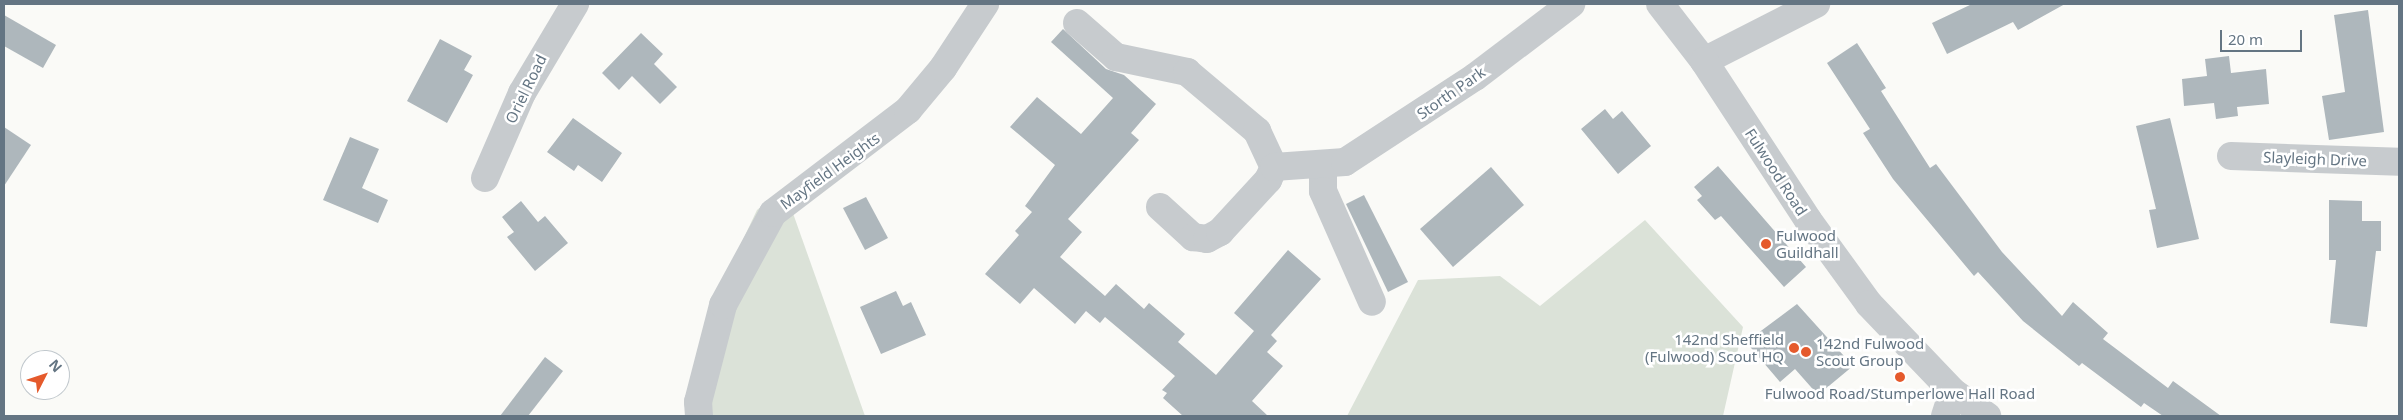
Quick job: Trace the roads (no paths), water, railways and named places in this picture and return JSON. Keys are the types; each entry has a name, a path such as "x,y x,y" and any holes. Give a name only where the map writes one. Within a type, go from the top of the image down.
{"street":[{"name":"Oriel Road","path":"485,178 522,92 575,4"},
{"name":"Mayfield Heights","path":"699,416 698,402 723,304 773,213 908,110 943,68 986,4"},
{"name":"Storth Park","path":"1274,167 1345,162 1386,138 1547,26 1571,4"},
{"name":"Fulwood Road","path":"1660,4 1704,61 1808,220 1869,304 1949,404 1987,416"},
{"path":"1704,61 1816,4"},
{"path":"1077,23 1116,57 1187,72 1257,131 1274,167 1268,180 1220,232 1207,239 1193,237 1160,208"},
{"name":"Slayleigh Drive","path":"2231,156 2399,162"},
{"path":"1323,165 1323,191 1372,302"}],"place":[{"name":"Fulwood Guildhall","path":"1766,244"},
{"name":"142nd Sheffield (Fulwood) Scout HQ","path":"1794,348"},
{"name":"142nd Fulwood Scout Group","path":"1806,352"},
{"name":"Fulwood Road/Stumperlowe Hall Road","path":"1900,377"}]}
